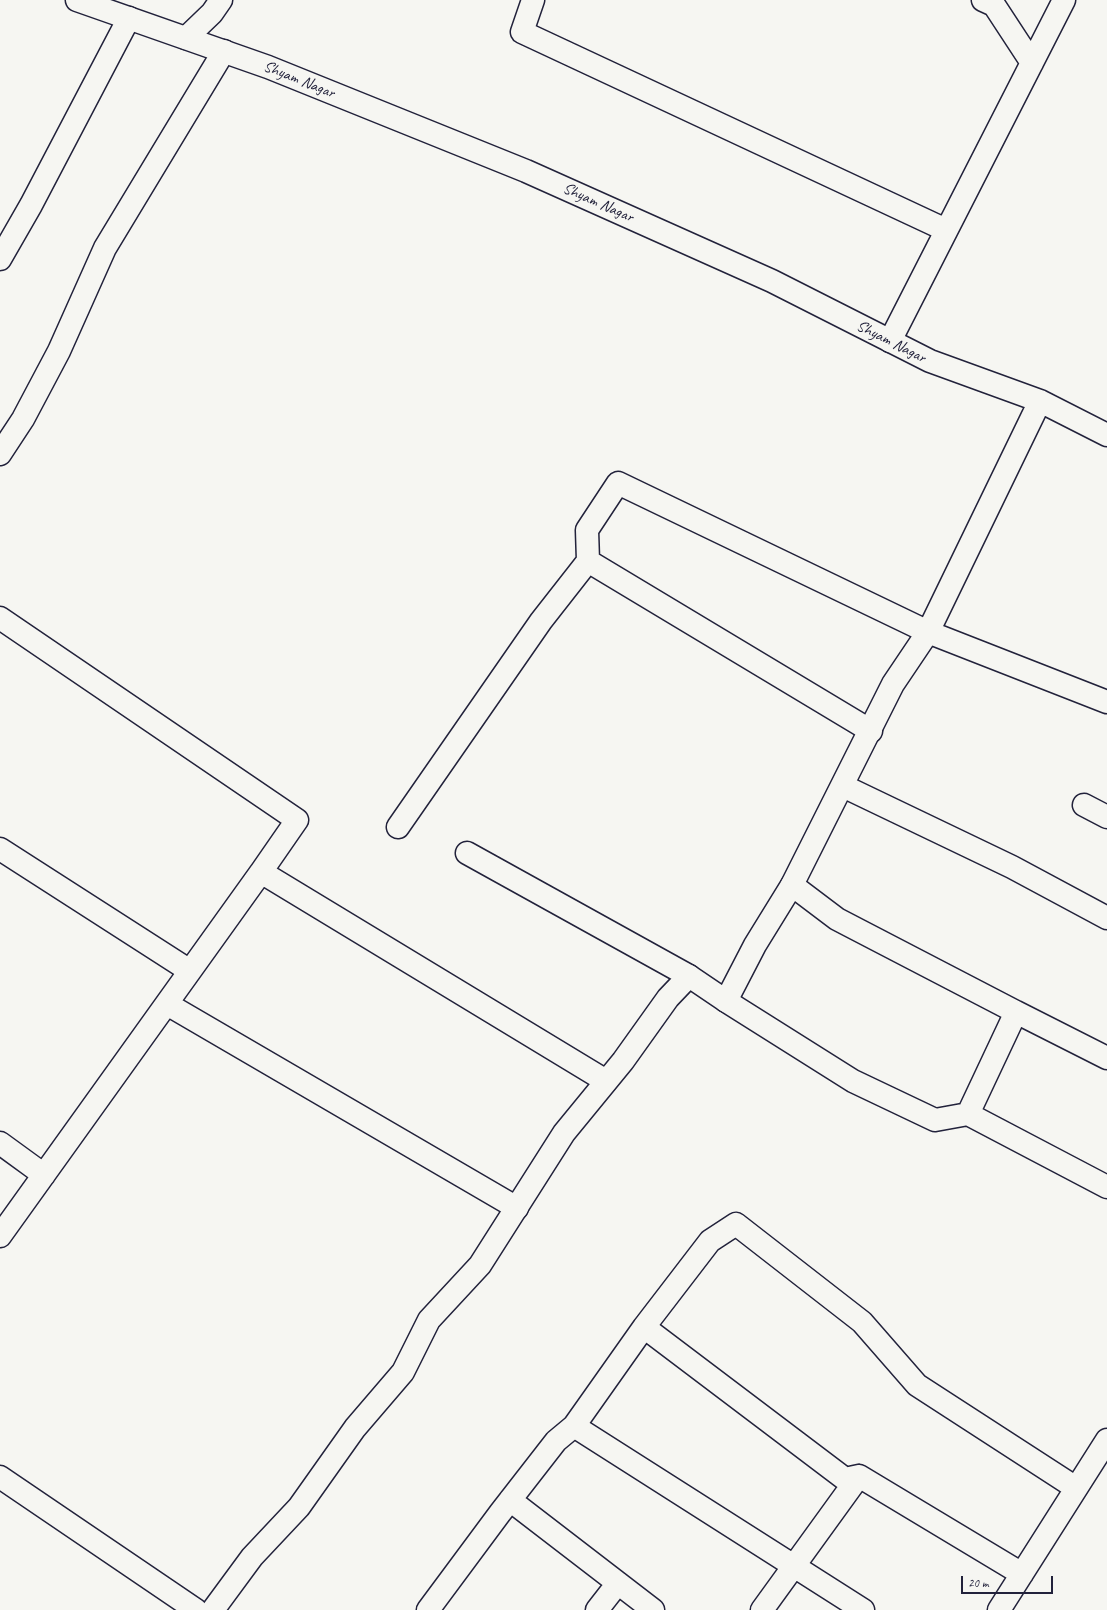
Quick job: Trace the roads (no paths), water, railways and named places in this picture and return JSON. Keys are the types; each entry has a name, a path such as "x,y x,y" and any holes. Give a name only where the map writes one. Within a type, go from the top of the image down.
{"street":[{"name":"Shyam Nagar","path":"77,0 127,11 186,38 275,70 526,171 772,281 930,361 1040,401 1107,435"},
{"path":"186,38 212,13 221,0"},
{"path":"533,0 522,32 946,230"},
{"path":"983,0 994,4 1032,63"},
{"path":"890,341 1064,0"},
{"path":"0,259 31,205 127,11"},
{"path":"0,454 23,419 59,351 105,248 224,51"},
{"path":"726,1001 755,945 792,884 871,731 893,684 928,632 1040,401"},
{"path":"398,827 541,621 588,561 587,530 618,483 928,632 1107,702"},
{"path":"588,561 871,731"},
{"path":"0,618 298,820 0,1236"},
{"path":"842,786 1012,867 1107,918"},
{"path":"1084,805 1107,817"},
{"path":"0,849 190,971"},
{"path":"467,853 689,976 853,1081 935,1120 968,1114 1107,1187"},
{"path":"261,872 606,1082"},
{"path":"792,884 837,919 1107,1058"},
{"path":"213,1610 252,1557 299,1507 356,1428 403,1372 429,1320 480,1265 564,1133 623,1061 668,998 689,976"},
{"path":"167,1004 517,1208"},
{"path":"968,1114 1016,1012"},
{"path":"0,1143 44,1175"},
{"path":"428,1610 556,1441 574,1426 644,1327 710,1241 736,1224 862,1322 918,1385 1076,1488"},
{"path":"644,1327 845,1479 859,1476 1022,1574"},
{"path":"574,1426 793,1567 863,1610"},
{"path":"999,1610 1107,1440"},
{"path":"762,1610 859,1476"},
{"path":"0,1477 196,1610"},
{"path":"510,1500 653,1610"},
{"path":"597,1610 618,1583"}]}
